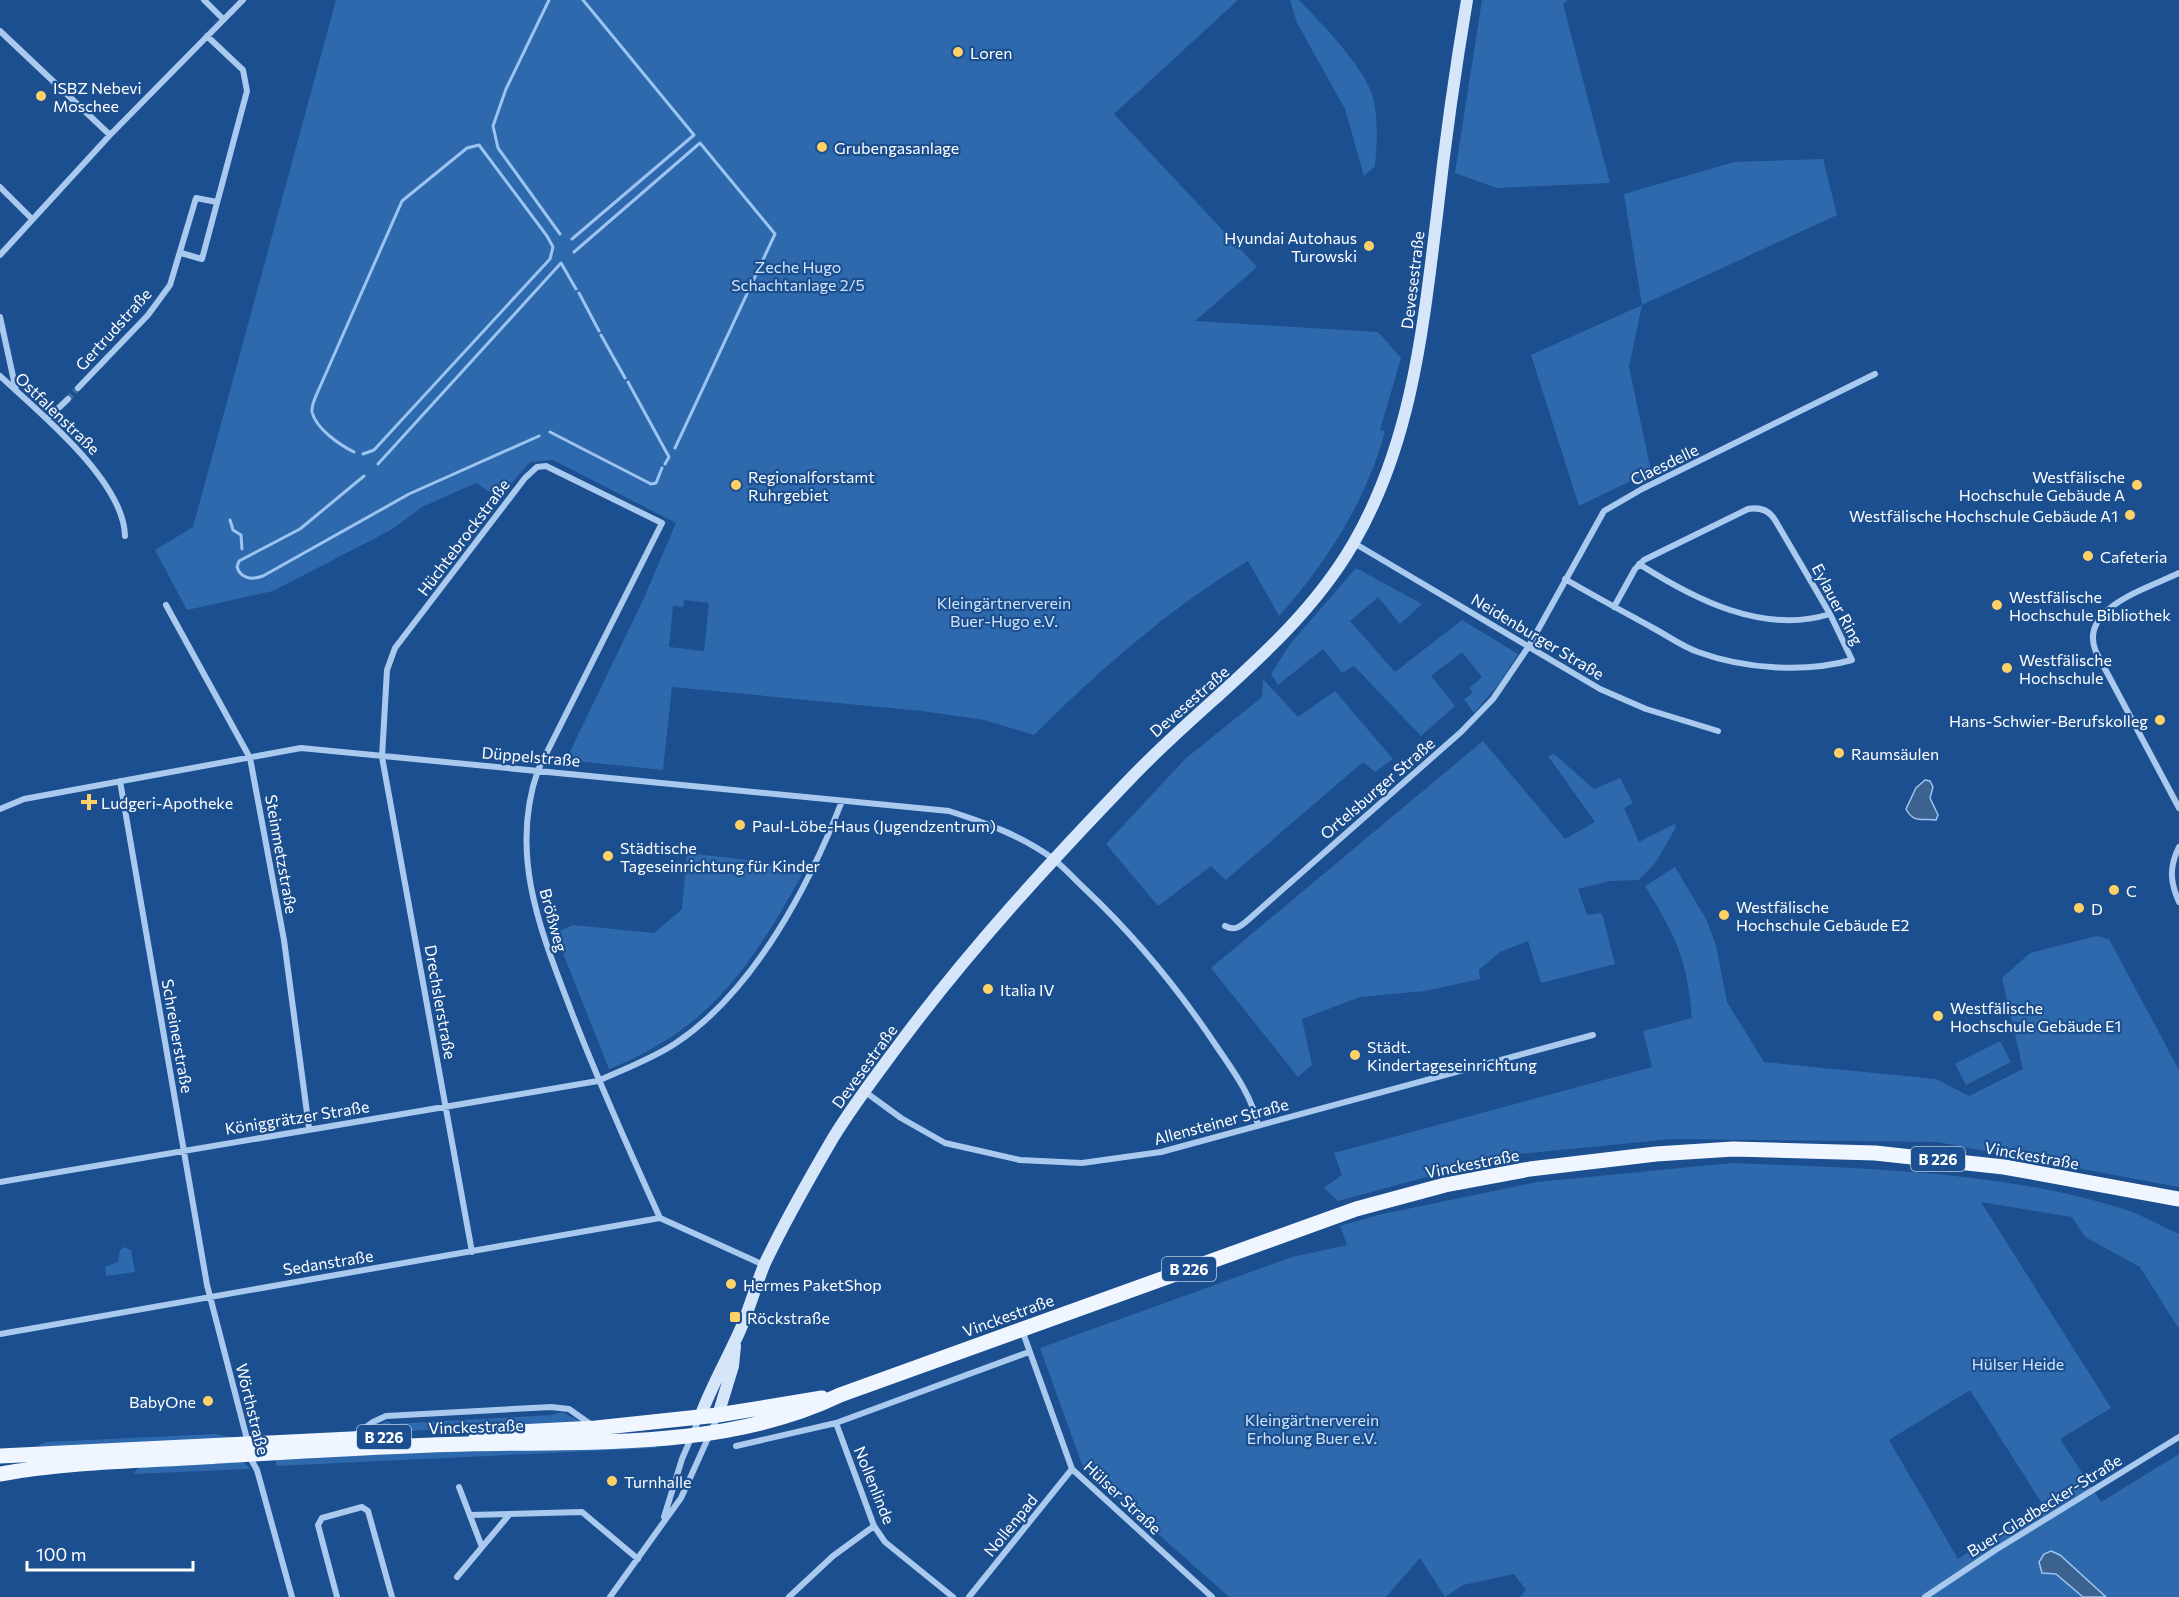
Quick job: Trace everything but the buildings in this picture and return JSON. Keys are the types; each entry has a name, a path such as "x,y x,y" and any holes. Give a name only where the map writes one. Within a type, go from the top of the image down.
{"main road":[{"name":"Vinckestraße","path":"0,1456 710,1434 777,1421 840,1395 1356,1209 1445,1185 1590,1161 1733,1149 1875,1153 2004,1167 2179,1199"},
{"name":"Vinckestraße","path":"2141,1193 2179,1211"},
{"name":"Vinckestraße","path":"0,1474 352,1439 596,1428 718,1415 840,1395"}],"street":[{"path":"204,0 224,19"},
{"path":"0,255 31,218 110,135 243,0"},
{"name":"Devesestraße","path":"700,1417 716,1375 735,1342 765,1265 833,1137 864,1091 952,974 1053,860 1154,753 1240,678 1290,630 1326,585 1354,543 1381,489 1411,396 1425,319 1452,88 1467,0"},
{"path":"0,31 110,135"},
{"path":"181,254 202,259 247,83 243,70 207,36"},
{"path":"0,187 31,218"},
{"name":"Gertrudstraße","path":"78,388 148,315 170,285 196,198 217,202"},
{"path":"0,317 16,391"},
{"name":"Claesdelle","path":"1529,646 1596,522 1612,505 1875,374"},
{"name":"Ostfalenstraße","path":"0,376 93,465 125,523 125,536"},
{"path":"47,419 68,399"},
{"name":"Hüchtebrockstraße","path":"382,757 387,670 394,648 531,471 541,466 553,468 662,523"},
{"name":"Eylauer Ring","path":"1565,579 1697,652 1729,661 1781,667 1816,667 1852,660 1830,614 1772,514 1756,508 1748,509 1639,564"},
{"name":"Brößweg","path":"660,1218 598,1081 544,943 533,903 527,838 532,788 538,770 662,523"},
{"name":"Neidenburger Straße","path":"1354,543 1609,693 1646,709 1719,731"},
{"path":"1614,607 1639,564 1699,598 1734,612 1792,620 1815,619 1830,614"},
{"path":"2179,573 2104,611 2093,626 2091,635 2096,652 2179,808"},
{"name":"Steinmetzstraße","path":"166,605 250,758 284,940 309,1128"},
{"name":"Ortelsburger Straße","path":"1225,926 1231,929 1239,927 1461,732 1493,699 1529,646"},
{"name":"Düppelstraße","path":"1,808 24,799 302,748 949,811 998,826 1053,860 1124,927 1173,985 1232,1070 1256,1113 1258,1126"},
{"name":"Drechslerstraße","path":"382,757 472,1252"},
{"name":"Schreinerstraße","path":"120,781 210,1296"},
{"name":"Königgrätzer Straße","path":"0,1182 598,1081 677,1042 719,1007 756,962 790,911 818,856 842,801"},
{"path":"2179,847 2173,859 2170,875 2179,902"},
{"name":"Allensteiner Straße","path":"864,1091 901,1118 945,1143 976,1152 1039,1163 1082,1163 1133,1157 1258,1126 1593,1035"},
{"path":"660,1218 765,1265"},
{"name":"Sedanstraße","path":"0,1334 660,1218"},
{"name":"Wörthstraße","path":"210,1296 248,1449 292,1597"},
{"name":"Hülser Straße","path":"1022,1330 1072,1469 1212,1597"},
{"name":"Devesestraße","path":"718,1415 733,1366 735,1342"},
{"path":"736,1446 836,1423 1029,1352"},
{"name":"Vinckestraße","path":"352,1439 373,1422 386,1416 551,1407 569,1409 596,1428"},
{"path":"610,1597 663,1520 681,1498 718,1415"},
{"path":"663,1520 682,1459 700,1417"},
{"name":"Nollenlinde","path":"836,1423 874,1526 885,1542 953,1597"},
{"name":"Buer-Gladbecker-Straße","path":"1925,1597 2044,1519 2179,1437"},
{"name":"Nollenpad","path":"969,1597 1072,1469"},
{"path":"459,1487 482,1547"},
{"path":"337,1597 318,1525 322,1518 362,1507 368,1511 392,1597"},
{"path":"470,1515 582,1512 638,1559"},
{"path":"457,1577 509,1515"},
{"path":"789,1597 819,1568 874,1526"}],"green space":[{"name":"Zeche Hugo Schachtanlage 2/5","path":"336,0 1238,0 1114,114 1257,267 1195,321 1378,332 1401,358 1380,430 1385,431 1356,506 1313,575 1279,616 1248,561 1162,620 1034,735 984,720 922,711 672,687 663,770 566,760 643,600 676,523 553,460 530,462 499,498 476,483 422,507 391,530 273,591 187,610 155,550 193,527","holes":["684,600 709,603 704,651 669,647 673,606 683,607"]},
{"path":"1290,0 1299,0 1331,34 1353,61 1370,88 1377,125 1375,166 1364,176 1345,109 1297,23"},
{"path":"1482,0 1568,0 1563,4 1610,183 1497,188 1455,173"},
{"path":"1823,159 1837,215 1642,305 1624,194 1734,162"},
{"path":"1642,305 1629,367 1651,471 1579,506 1531,355"},
{"path":"1356,568 1422,604 1400,624 1378,597 1350,621 1395,672 1462,620 1518,654 1499,684 1474,713 1464,699 1473,693 1469,688 1482,677 1462,652 1431,676 1455,706 1421,736 1354,666 1342,673 1323,649 1278,685 1271,674 1290,644"},
{"path":"1263,679 1298,717 1335,691 1393,759 1375,772 1363,762 1226,880 1211,866 1158,906 1106,844 1185,759 1262,697"},
{"path":"1483,741 1565,839 1595,822 1548,756 1554,754 1594,789 1620,778 1633,803 1624,808 1639,842 1674,824 1676,827 1656,862 1639,880 1610,881 1578,889 1587,915 1602,913 1615,964 1541,983 1528,941 1500,952 1479,970 1480,979 1425,991 1360,997 1302,1019 1312,1065 1298,1077 1211,968"},
{"path":"687,853 774,863 802,875 764,938 724,992 674,1035 644,1053 609,1069 555,933 573,925 654,933 682,909"},
{"path":"1675,867 1706,919 1716,945 1727,1002 1764,1062 1936,1079 1969,1096 2023,1069 2002,978 2030,953 2097,936 2109,939 2179,1070 2179,1187 1937,1142 1673,1139 1508,1155 1338,1201 1324,1188 1342,1175 1334,1153 1652,1067 1643,1031 1692,1018 1683,963 1672,934 1645,886"},
{"path":"2000,1041 2011,1062 1966,1085 1955,1064"},
{"path":"1732,1163 1879,1169 1977,1178 2073,1195 2128,1211 2179,1234 2179,1329 2140,1267 2085,1237 2072,1217 1981,1202 2111,1408 2060,1439 2101,1502 2179,1454 2179,1597 1520,1597 1526,1590 1514,1574 1463,1585 1445,1597 1420,1558 1386,1597 1229,1597 1083,1467 1040,1348 1292,1257 1347,1245 1340,1226 1378,1215 1537,1182","holes":["1970,1390 2043,1505 1958,1559 1889,1440"]},
{"path":"124,1247 131,1250 135,1272 106,1276 105,1267 118,1262 120,1250"},
{"path":"562,1412 584,1423 362,1433 387,1421 392,1424 552,1415"},
{"path":"215,1434 234,1438 122,1446 37,1446 46,1442"},
{"path":"656,1446 656,1448 276,1466 276,1458 416,1451"},
{"path":"243,1461 250,1469 133,1474 139,1467"}],"shaded area":[{"path":"1925,780 1930,781 1933,787 1930,798 1938,815 1936,820 1915,819 1906,809 1916,788"},
{"path":"2051,1551 2060,1555 2106,1597 2083,1597 2056,1574 2042,1573 2039,1562 2044,1554"}],"waterway":[{"path":"549,0 506,89 493,126 498,148 560,234"},
{"path":"572,239 694,135 583,0"},
{"path":"574,252 700,143 775,234 675,448"},
{"path":"354,452 336,441 318,424 312,412 315,398 402,201 467,148 479,145 547,236 553,247 550,259 374,450 363,454"},
{"path":"378,464 561,263 576,289"},
{"path":"579,293 599,331"},
{"path":"601,335 625,378"},
{"path":"628,382 669,457 665,464"},
{"path":"550,432 651,484 656,483 662,468"},
{"path":"364,476 300,529 239,561 237,567 241,574 247,578 263,576 409,494 539,436"},
{"path":"230,520 233,530 241,535 242,549"}],"tunnel":[{"path":"68,399 78,388"}],"place":[{"name":"Loren","path":"958,52"},
{"name":"ISBZ Nebevi Moschee","path":"41,96"},
{"name":"Grubengasanlage","path":"822,147"},
{"name":"Hyundai Autohaus Turowski","path":"1369,246"},
{"name":"Regionalforstamt Ruhrgebiet","path":"736,485"},
{"name":"Westfälische Hochschule Gebäude A","path":"2137,485"},
{"name":"Westfälische Hochschule Gebäude A1","path":"2130,515"},
{"name":"Cafeteria","path":"2088,556"},
{"name":"Westfälische Hochschule Bibliothek","path":"1997,605"},
{"name":"Westfälische Hochschule","path":"2007,668"},
{"name":"Hans-Schwier-Berufskolleg","path":"2160,720"},
{"name":"Raumsäulen","path":"1839,753"},
{"name":"Ludgeri-Apotheke","path":"89,802"},
{"name":"Paul-Löbe-Haus (Jugendzentrum)","path":"740,825"},
{"name":"Städtische Tageseinrichtung für Kinder","path":"608,856"},
{"name":"C","path":"2114,890"},
{"name":"D","path":"2079,908"},
{"name":"Westfälische Hochschule Gebäude E2","path":"1724,915"},
{"name":"Italia IV","path":"988,989"},
{"name":"Westfälische Hochschule Gebäude E1","path":"1938,1016"},
{"name":"Städt. Kindertageseinrichtung","path":"1355,1055"},
{"name":"Hermes PaketShop","path":"731,1284"},
{"name":"Röckstraße","path":"735,1317"},
{"name":"BabyOne","path":"208,1401"},
{"name":"Turnhalle","path":"612,1481"}],"park label":[{"name":"Kleingärtnerverein Buer-Hugo e.V.","path":"1004,611"},
{"name":"Hülser Heide","path":"2018,1363"},
{"name":"Kleingärtnerverein Erholung Buer e.V.","path":"1312,1428"}]}
